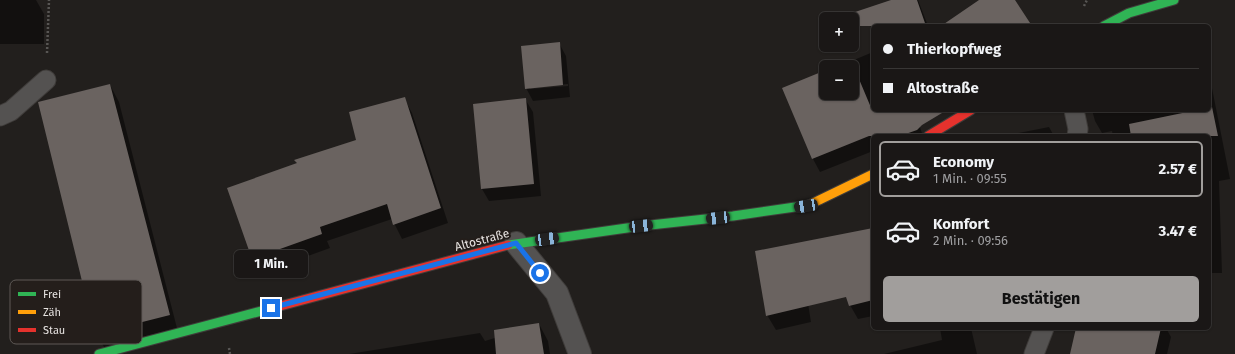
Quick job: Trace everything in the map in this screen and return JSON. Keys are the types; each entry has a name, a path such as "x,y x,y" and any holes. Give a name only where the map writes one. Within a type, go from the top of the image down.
{"street":[{"path":"1108,24 1129,13 1174,0"},
{"path":"931,134 968,112"},
{"name":"Altostraße","path":"142,343 516,243 806,206 871,175"},
{"path":"516,243 557,293 580,354"},
{"name":"Altostraße","path":"99,354 137,344"}],"lane":[{"path":"0,116 11,111 46,80"},
{"path":"1074,112 1078,129 1077,134"},
{"path":"1034,354 1043,330"}],"path":[{"path":"46,80 49,0"}],"building":[{"path":"891,0 917,0 925,24 871,24 871,26 859,26 859,12 855,12"},
{"path":"979,0 1015,0 1031,24 944,24"},
{"path":"560,42 563,85 525,89 521,46"},
{"path":"819,73 819,100 859,100 859,79 871,108 871,112 944,112 922,125 917,130 906,134 871,134 871,136 812,159 782,88"},
{"path":"110,84 170,315 142,322 142,280 82,280 38,102"},
{"path":"405,97 441,208 393,225 387,204 320,227 322,234 252,259 227,188 297,163 294,160 356,140 349,112"},
{"path":"526,98 534,184 481,189 473,104"},
{"path":"1211,107 1218,136 1211,136 1211,134 1131,134 1129,124 1187,112 1211,112"},
{"path":"871,228 871,300 849,306 846,297 766,316 755,251"},
{"path":"539,323 544,354 496,354 494,330"},
{"path":"1076,330 1161,330 1155,354 1070,354"}],"traffic: fast":[{"path":"1108,24 1129,13 1174,0"},
{"path":"508,245 641,226 733,216 809,205"},
{"path":"142,343 269,309"},
{"path":"99,354 137,344"}],"traffic: slow":[{"path":"809,205 871,175"}],"traffic: jam":[{"path":"931,134 968,112"},
{"path":"269,309 508,245"}],"route":[{"path":"271,308 516,243 540,273"}]}
